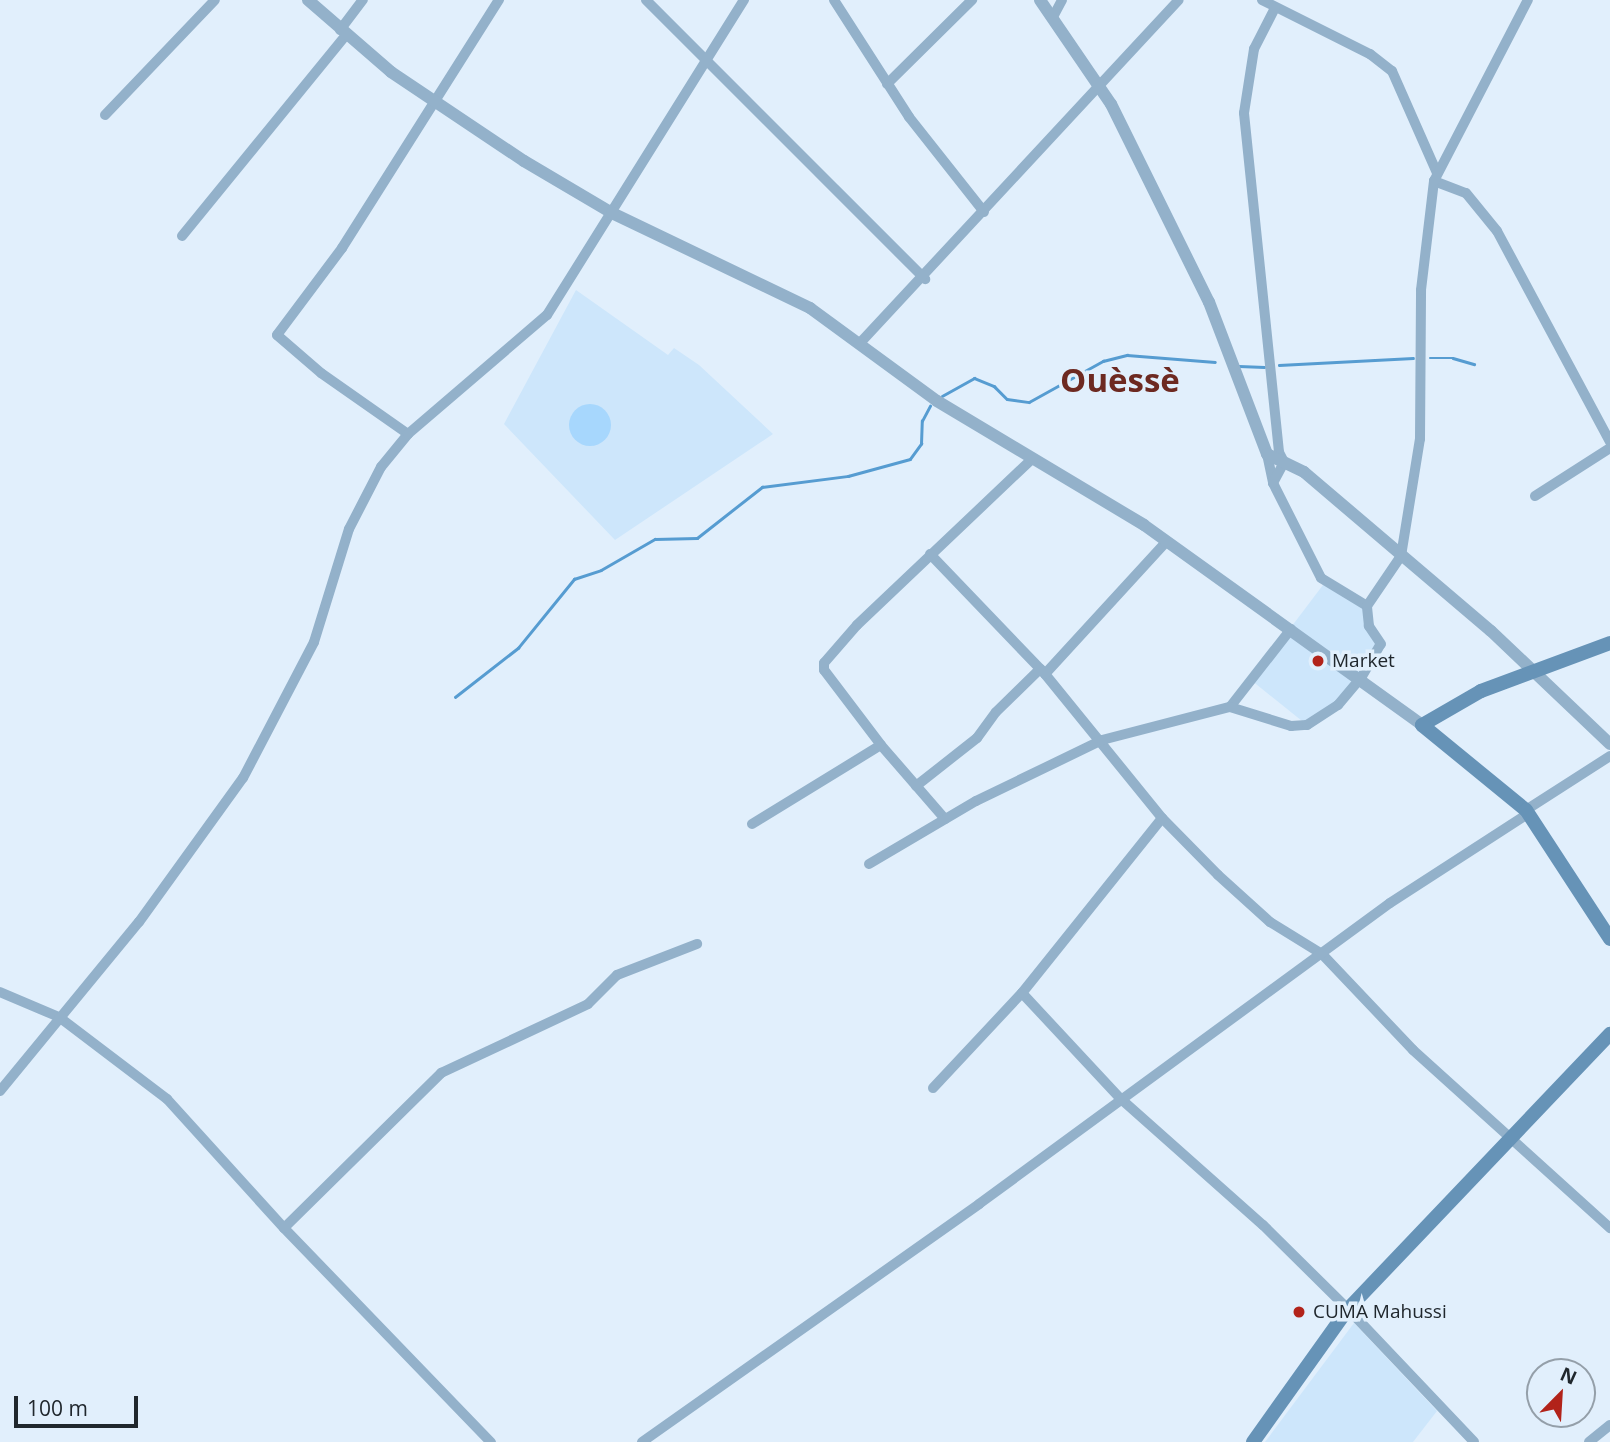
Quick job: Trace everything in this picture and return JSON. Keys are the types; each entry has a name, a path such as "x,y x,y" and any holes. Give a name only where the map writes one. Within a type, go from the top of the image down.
{"main road":[{"path":"1610,643 1481,691 1422,725 1527,811 1610,939"},
{"path":"1253,1442 1348,1309 1610,1034"}],"street":[{"path":"105,115 215,0"},
{"path":"307,0 343,32 437,103 612,213 787,296 860,343 937,401 1167,541 1361,678 1422,725"},
{"path":"182,236 343,32 363,0"},
{"path":"408,434 321,373 277,335 342,248 437,103 499,0"},
{"path":"646,0 925,279"},
{"path":"0,1091 58,1017 139,922 243,778 314,642 356,511 381,467 408,434 539,324 612,213 744,0"},
{"path":"834,0 932,150 984,212"},
{"path":"887,84 972,0"},
{"path":"1040,0 1100,86 1209,302 1267,454 1273,483 1321,578 1367,606"},
{"path":"1053,17 1062,0"},
{"path":"860,343 925,279 1179,0"},
{"path":"1262,0 1370,54 1392,71 1436,177 1466,193 1497,231 1610,442"},
{"path":"869,864 944,819 1102,740 1230,707 1291,726 1307,726 1338,705 1361,678 1381,644 1369,626 1367,606 1401,556 1420,439 1421,290 1436,177 1528,0"},
{"path":"1275,8 1254,49 1244,113 1279,452 1284,462"},
{"path":"1535,496 1610,448"},
{"path":"1267,454 1304,472 1533,671 1610,744"},
{"path":"944,819 881,745 824,670 824,663 930,554 999,495 1031,460"},
{"path":"1273,483 1284,462"},
{"path":"916,786 977,738 996,712 1043,671 1167,541"},
{"path":"930,554 1043,671 1102,740 1162,818 1270,922 1322,954 1413,1050 1610,1228"},
{"path":"1230,707 1291,629"},
{"path":"752,824 881,745"},
{"path":"642,1442 1390,903 1610,756"},
{"path":"933,1088 1022,993 1162,818"},
{"path":"284,1228 441,1073 588,1004 617,975 697,944"},
{"path":"0,992 58,1017 167,1099 284,1228 491,1442"},
{"path":"1022,993 1121,1099 1263,1225 1348,1309 1474,1442"},
{"path":"1589,1442 1610,1426"}],"shaded area":[{"path":"576,290 668,355 674,348 699,365 773,434 615,540 504,424"},
{"path":"590,404 605,410 611,425 605,440 590,446 575,440 569,425 575,410"},
{"name":"Market","path":"1326,581 1367,606 1381,644 1338,705 1307,725 1251,680"},
{"path":"1354,1323 1437,1411 1413,1442 1265,1442"}],"waterway":[{"path":"942,396 974,378 994,386 1007,399 1029,402 1103,361 1127,355 1215,362"},
{"path":"1279,365 1413,358"},
{"path":"1430,358 1453,358 1474,364"},
{"path":"1239,366 1264,367"},
{"path":"455,697 518,648 574,579 601,570 655,539 697,538 762,487 848,476 910,459 921,444 922,421 930,406"}],"place":[{"name":"Market","path":"1318,661"},
{"name":"CUMA Mahussi","path":"1299,1312"}],"district":[{"name":"Ouèssè","path":"1120,380"}]}
